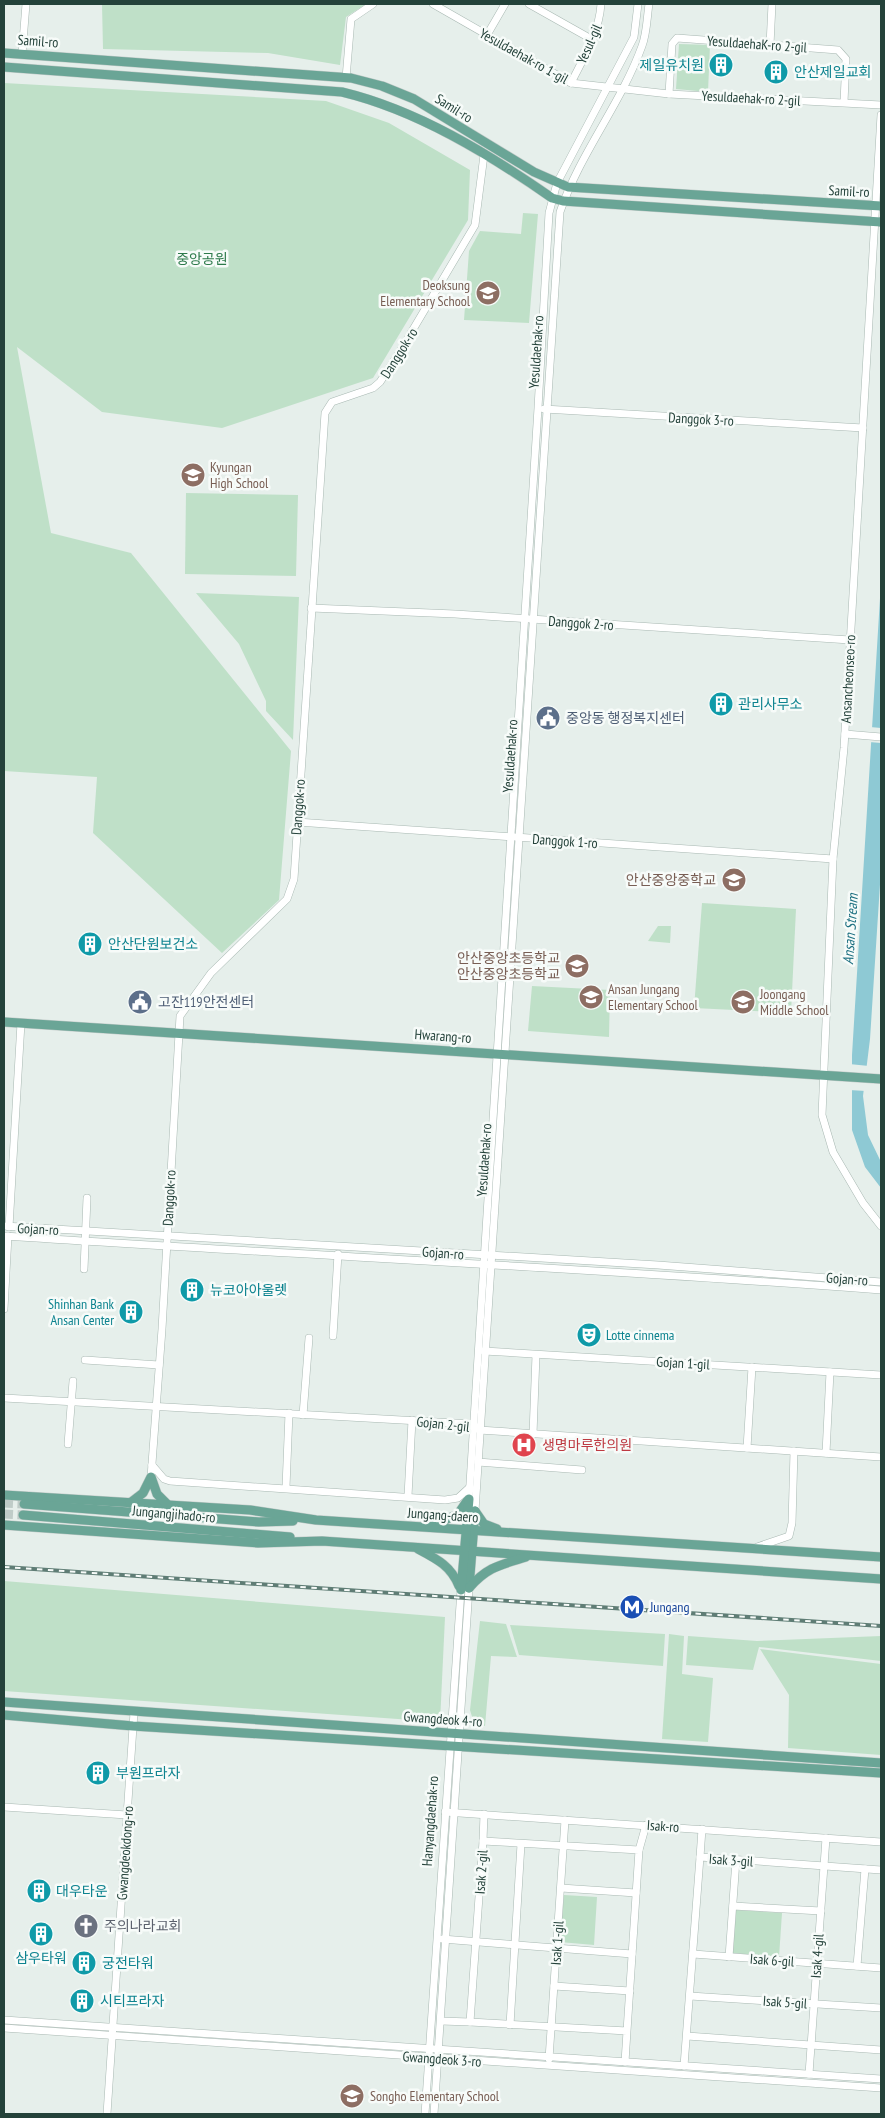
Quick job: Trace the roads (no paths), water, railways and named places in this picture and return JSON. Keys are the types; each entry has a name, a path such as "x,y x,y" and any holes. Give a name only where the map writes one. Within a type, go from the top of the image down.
{"main road":[{"name":"Samil-ro","path":"4,53 346,78 382,86 414,99 488,146 568,187 879,206"},
{"name":"Samil-ro","path":"4,67 342,92 374,100 406,112 484,155 552,198 563,201 878,222"},
{"name":"Hwarang-ro","path":"4,1022 881,1079"},
{"path":"130,1503 143,1493 151,1477"},
{"path":"151,1477 157,1494 168,1505"},
{"name":"Jungang-daero","path":"4,1496 250,1510 316,1520 470,1531 757,1547 881,1557"},
{"name":"Yesuldaehak-ro","path":"469,1499 470,1531"},
{"path":"428,1527 458,1514 469,1499"},
{"name":"Jungangjihado-ro","path":"24,1504 259,1522 316,1520"},
{"name":"Yesuldaehak-ro","path":"470,1531 475,1512"},
{"path":"475,1512 478,1518 493,1528 529,1534"},
{"name":"Jungangjihado-ro","path":"24,1515 322,1540"},
{"path":"4,1525 258,1543 322,1540 881,1579"},
{"name":"Hanyangdaehak-ro","path":"465,1589 470,1531"},
{"path":"414,1547 442,1562 465,1589 481,1573 492,1567 534,1555"},
{"name":"Gwangdeok 4-ro","path":"4,1702 881,1763"},
{"name":"Gwangdeok 4-ro","path":"4,1715 133,1726 881,1773"}],"street":[{"path":"22,54 26,4"},
{"path":"346,78 351,18 373,4"},
{"name":"Yesuldaehak-ro 1-gil","path":"433,4 571,83 621,89"},
{"path":"487,35 505,4"},
{"path":"529,4 593,40"},
{"name":"Yesul-gil","path":"571,83 593,40 600,19 601,4"},
{"name":"Yesuldaehak-ro","path":"542,409 549,213 552,198 557,183 634,37 638,4"},
{"name":"Yesuldaehak-ro","path":"469,1499 483,1256 500,1054 542,409 560,212 568,187 643,44 649,4"},
{"path":"770,45 772,4"},
{"name":"YesuldaehaK-ro 2-gil","path":"669,94 672,44 677,38 838,50 846,59 844,102"},
{"name":"Yesuldaehak-ro 2-gil","path":"621,89 669,94 881,105"},
{"name":"Ansancheonseo-ro","path":"881,116 878,222 844,734 833,859 822,1115 833,1152 863,1203 881,1226"},
{"name":"Danggok-ro","path":"151,1477 154,1407 159,1365 166,1247 177,1033 180,1016 194,993 211,973 286,899 294,879 325,413 332,402 373,388 380,382 399,353 476,225 484,155"},
{"name":"Danggok 3-ro","path":"542,409 863,428"},
{"name":"Danggok 2-ro","path":"311,608 528,619 850,640"},
{"path":"844,734 881,736"},
{"name":"Danggok 1-ro","path":"297,822 833,859"},
{"path":"6,1227 21,1023"},
{"name":"Yesuldaehak-ro","path":"475,1512 491,1265 500,1054"},
{"path":"84,1269 88,1198"},
{"name":"Gojan-ro","path":"6,1227 658,1265 879,1280"},
{"path":"4,1309 6,1236"},
{"name":"Gojan-ro","path":"6,1236 338,1258 647,1272 881,1290"},
{"path":"333,1336 339,1247"},
{"path":"303,1415 308,1338"},
{"name":"Gojan 1-gil","path":"484,1351 881,1375"},
{"path":"533,1434 536,1355"},
{"path":"85,1360 159,1365"},
{"path":"747,1448 752,1367"},
{"path":"826,1453 830,1372"},
{"path":"68,1444 73,1381"},
{"name":"Gojan 2-gil","path":"4,1398 473,1424 479,1430 881,1456"},
{"path":"286,1487 290,1413"},
{"path":"408,1496 412,1420"},
{"path":"757,1547 789,1536 792,1523 794,1451"},
{"path":"478,1462 582,1470"},
{"path":"152,1465 164,1479 170,1481 452,1499 458,1498 470,1486"},
{"name":"Hanyangdaehak-ro","path":"424,2114 449,1745 465,1589"},
{"name":"Hanyangdaehak-ro","path":"434,2114 460,1746 465,1589"},
{"name":"Gwangdeokdong-ro","path":"107,2114 134,1712"},
{"path":"4,1807 127,1815"},
{"name":"Isak-ro","path":"445,1812 881,1842"},
{"path":"482,1841 484,1814"},
{"name":"Isak 1-gil","path":"549,2066 548,2056 565,1820"},
{"path":"625,2062 639,1850 646,1825"},
{"path":"700,1857 702,1829"},
{"name":"Isak 4-gil","path":"808,2074 826,1838"},
{"name":"Isak 2-gil","path":"470,2022 482,1841 639,1850"},
{"path":"510,2024 521,1844"},
{"name":"Isak 3-gil","path":"684,2066 700,1857 881,1870"},
{"path":"729,1957 736,1860"},
{"path":"857,1966 865,1869"},
{"path":"561,1888 636,1893"},
{"path":"734,1906 821,1911"},
{"path":"437,1939 632,1954"},
{"name":"Isak 6-gil","path":"692,1954 881,1968"},
{"path":"554,1986 630,1991"},
{"name":"Isak 5-gil","path":"690,1996 881,2008"},
{"name":"Gwangdeok 3-ro","path":"4,2020 881,2079"},
{"path":"440,2021 627,2032"},
{"name":"Gwangdeok 3-ro","path":"4,2028 881,2088"},
{"path":"687,2036 881,2050"}],"water":[{"path":"881,582 881,869 870,1039 863,1096 868,1135 881,1162 881,1188 865,1167 852,1130 852,1055"}],"tunnel":[{"path":"4,1503 24,1504"},
{"path":"4,1514 23,1515"}],"railway":[{"path":"4,1567 881,1626"}],"place":[{"name":"제일유치원","path":"721,65"},
{"name":"안산제일교회","path":"776,72"},
{"name":"Deoksung Elementary School","path":"488,293"},
{"name":"Kyungan High School","path":"193,475"},
{"name":"관리사무소","path":"721,704"},
{"name":"중앙동 행정복지센터","path":"548,718"},
{"name":"안산중앙중학교","path":"734,880"},
{"name":"안산단원보건소","path":"90,944"},
{"name":"안산중앙초등학교 안산중앙초등학교","path":"577,966"},
{"name":"Ansan Jungang Elementary School","path":"591,997"},
{"name":"고잔119안전센터","path":"140,1002"},
{"name":"Joongang Middle School","path":"743,1002"},
{"name":"뉴코아아울렛","path":"192,1290"},
{"name":"Shinhan Bank Ansan Center","path":"131,1312"},
{"name":"Lotte cinnema","path":"589,1335"},
{"name":"생명마루한의원","path":"524,1445"},
{"name":"Jungang","path":"632,1607"},
{"name":"부원프라자","path":"98,1773"},
{"name":"대우타운","path":"39,1891"},
{"name":"주의나라교회","path":"86,1926"},
{"name":"삼우타워","path":"41,1934"},
{"name":"궁전타워","path":"84,1963"},
{"name":"시티프라자","path":"82,2001"},
{"name":"Songho Elementary School","path":"352,2096"}],"park label":[{"name":"중앙공원","path":"202,259"}],"water label":[{"name":"Ansan Stream","path":"850,929"}]}
